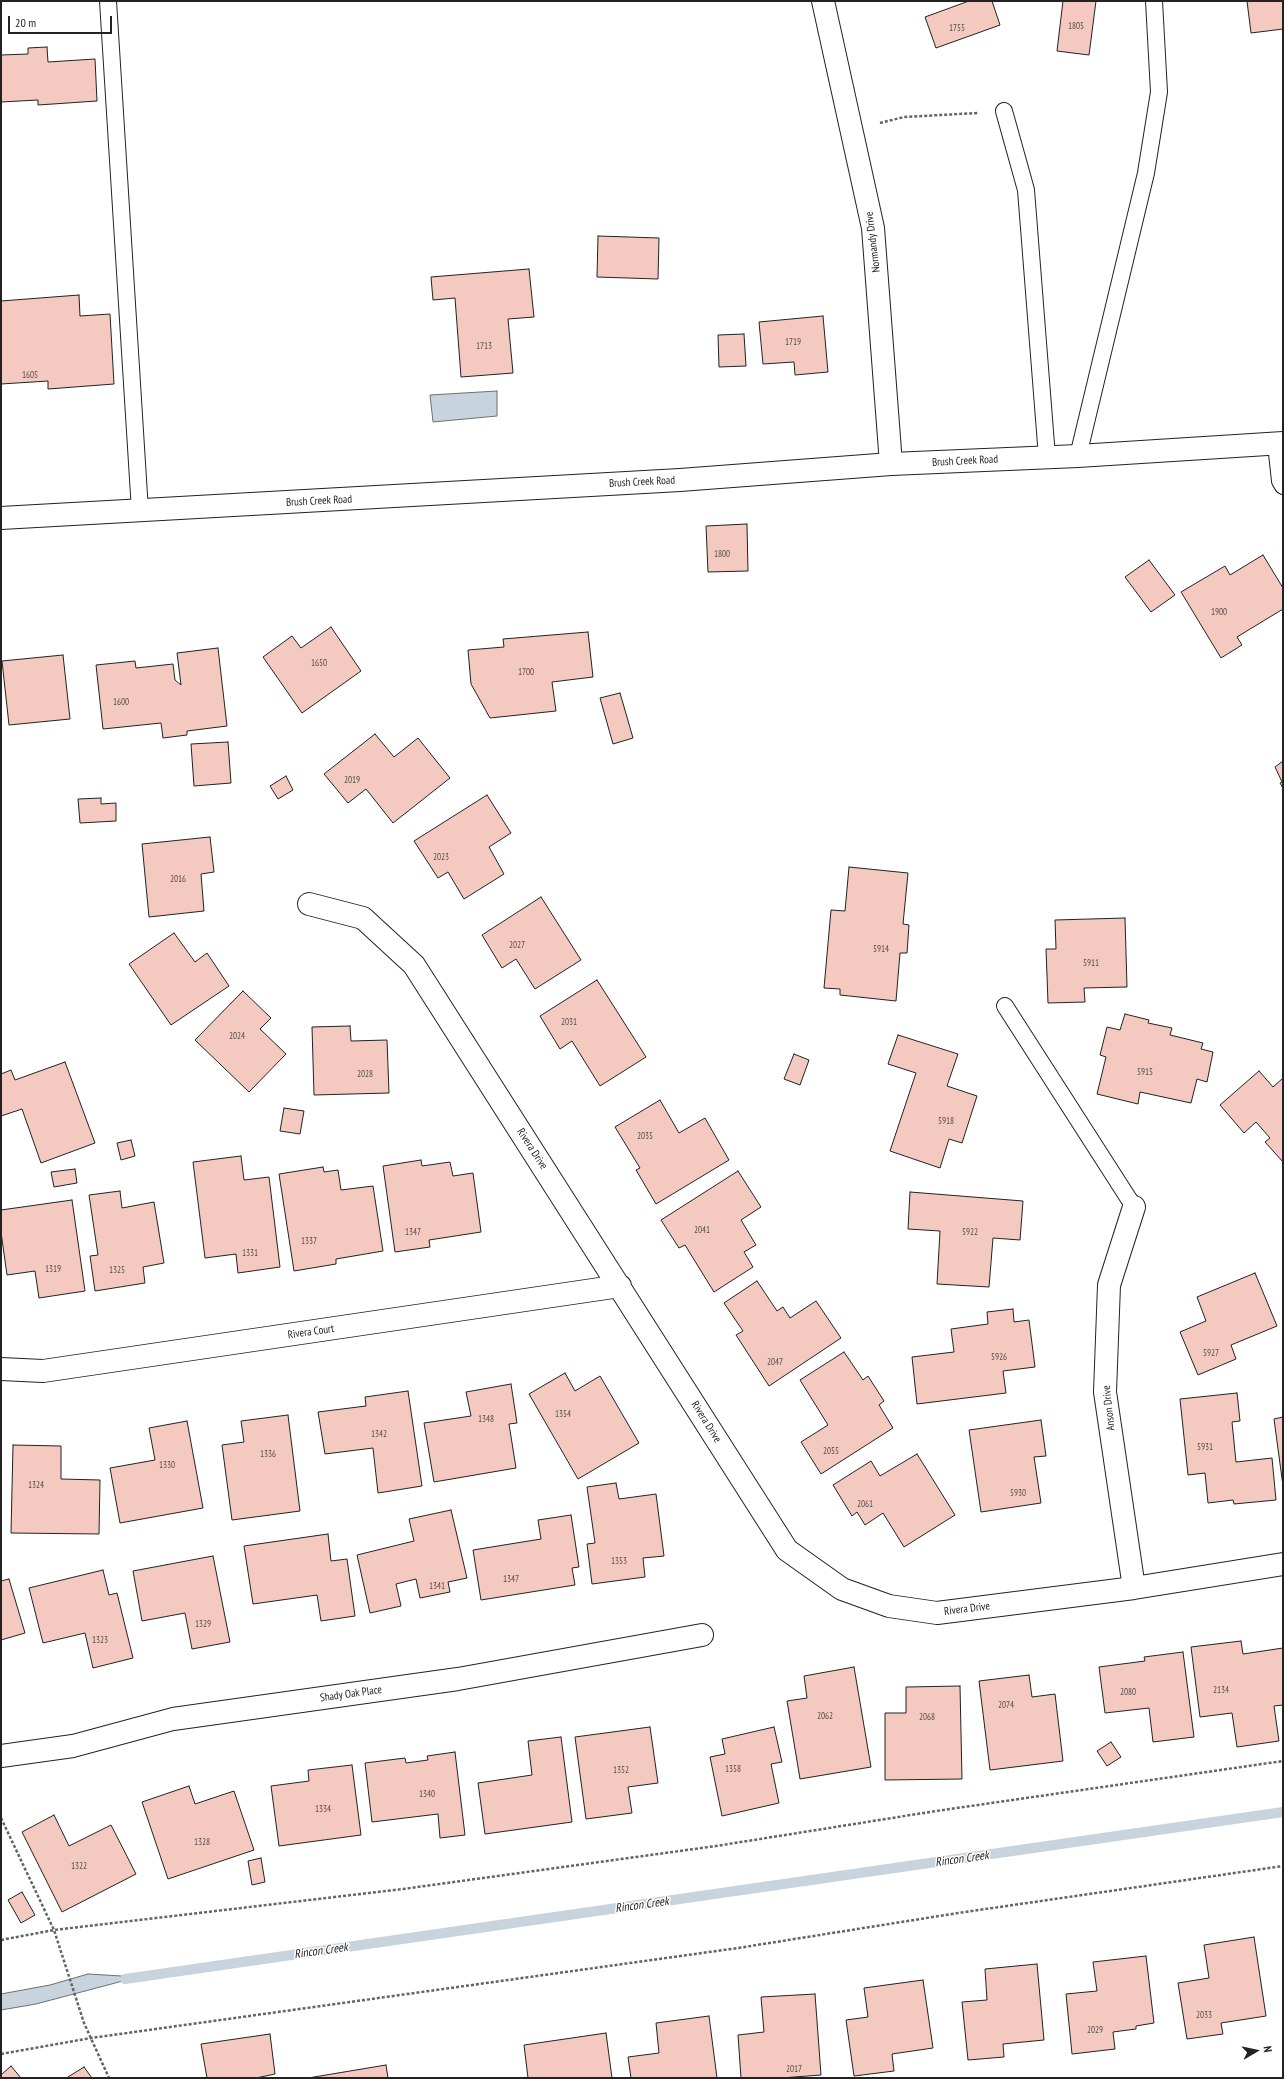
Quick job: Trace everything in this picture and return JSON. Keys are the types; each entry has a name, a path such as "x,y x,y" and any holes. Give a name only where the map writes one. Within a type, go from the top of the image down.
{"street":[{"name":"Normandy Drive","path":"823,1 873,228 891,464"},
{"name":"Brush Creek Road","path":"1,518 680,480 891,464 1078,456 1279,444"},
{"name":"Rivera Drive","path":"309,904 363,918 414,965 787,1550 842,1589 889,1606 937,1613 1134,1588 1283,1564"},
{"name":"Anson Drive","path":"1134,1207 1109,1285 1105,1392 1134,1588"},
{"name":"Rivera Court","path":"1,1368 43,1371 620,1286"},
{"name":"Shady Oak Place","path":"1,1756 73,1746 173,1719 458,1679 702,1635"}],"lane":[{"path":"108,1 140,511"},
{"path":"1078,456 1150,151 1159,92 1154,1"},
{"path":"1004,111 1026,190 1048,457"},
{"path":"1279,444 1280,481 1283,486"},
{"path":"1006,1006 1134,1207"}],"path":[{"path":"851,130 904,117 1004,111"},
{"path":"1,1940 54,1930 403,1890 716,1846 936,1811 1283,1761"},
{"path":"1,1818 54,1930 84,2023 109,2078"},
{"path":"1,2054 91,2038 738,1948 958,1913 1283,1866"}],"shaded area":[{"path":"497,391 497,416 433,422 430,395"},
{"path":"88,1974 138,1977 36,2004 1,2010 1,1994 50,1985"}],"building":[{"path":"969,1 992,1 1000,25 936,48 925,17"},
{"path":"1063,1 1096,1 1089,55 1057,51"},
{"path":"1247,1 1283,1 1283,29 1251,33"},
{"path":"47,47 48,62 95,59 97,101 38,105 38,100 1,102 1,55 28,54 28,48"},
{"path":"598,236 659,238 658,279 597,277"},
{"path":"529,269 534,317 508,319 513,373 461,377 455,298 433,300 431,277"},
{"path":"79,295 80,316 110,314 114,384 48,389 48,381 1,384 1,301"},
{"path":"823,316 828,372 795,375 794,362 763,364 759,322"},
{"path":"744,334 746,366 719,367 718,335"},
{"path":"747,524 748,571 708,572 706,526"},
{"path":"1263,555 1283,588 1283,609 1237,637 1242,645 1221,658 1181,592 1225,566 1230,575"},
{"path":"1149,560 1175,595 1151,612 1125,577"},
{"path":"331,627 361,671 302,713 263,657 292,636 301,648"},
{"path":"588,632 593,677 552,682 556,711 490,718 471,684 468,650 504,647 503,639"},
{"path":"218,648 227,726 187,731 187,735 163,738 161,723 103,729 96,665 135,661 136,668 173,664 175,680 181,685 177,653"},
{"path":"63,655 70,719 9,725 2,661"},
{"path":"620,693 633,738 613,744 600,698"},
{"path":"375,734 394,757 418,738 450,778 393,823 366,789 348,803 324,774"},
{"path":"228,742 231,783 194,786 191,744"},
{"path":"1283,761 1283,788 1280,783 1282,782 1275,767"},
{"path":"286,776 293,790 278,799 270,786"},
{"path":"487,795 511,833 489,847 504,874 464,899 448,872 438,878 414,841"},
{"path":"101,798 101,804 116,803 116,821 80,823 78,799"},
{"path":"210,837 214,872 201,874 204,911 149,917 142,844"},
{"path":"849,867 908,873 903,924 909,925 907,953 900,953 896,1001 840,995 840,989 824,988 831,910 845,911"},
{"path":"541,897 581,960 535,989 516,959 502,968 482,935"},
{"path":"1125,918 1127,987 1084,988 1085,1002 1048,1003 1046,949 1056,949 1055,920"},
{"path":"174,933 195,962 207,953 229,986 171,1025 129,964"},
{"path":"597,980 646,1057 600,1086 572,1041 560,1049 540,1016"},
{"path":"243,991 271,1018 260,1029 286,1054 249,1092 195,1040"},
{"path":"1125,1014 1149,1020 1148,1023 1172,1028 1170,1035 1203,1043 1201,1049 1213,1052 1207,1082 1197,1079 1191,1103 1140,1092 1138,1104 1097,1094 1106,1057 1100,1055 1107,1027 1120,1030"},
{"path":"350,1026 351,1041 387,1040 389,1093 314,1095 312,1027"},
{"path":"898,1035 958,1054 947,1086 977,1096 962,1143 949,1139 940,1168 890,1151 916,1073 888,1064"},
{"path":"794,1054 809,1060 800,1085 784,1079"},
{"path":"65,1062 95,1143 41,1163 22,1109 1,1116 1,1074 11,1070 15,1080"},
{"path":"1259,1071 1273,1087 1283,1078 1283,1162 1265,1142 1270,1138 1256,1122 1244,1133 1220,1105"},
{"path":"660,1100 679,1133 705,1118 729,1160 656,1204 636,1170 640,1168 615,1127"},
{"path":"284,1108 304,1111 300,1134 280,1131"},
{"path":"131,1140 135,1156 121,1160 117,1143"},
{"path":"241,1156 244,1180 269,1177 280,1267 238,1273 236,1254 205,1258 193,1162"},
{"path":"421,1160 422,1166 450,1162 453,1176 473,1173 481,1232 429,1240 430,1247 395,1252 383,1166"},
{"path":"323,1167 324,1172 338,1170 341,1190 373,1186 383,1251 336,1259 336,1264 294,1271 279,1174"},
{"path":"75,1169 77,1183 54,1187 51,1172"},
{"path":"738,1171 761,1207 741,1220 756,1245 744,1252 753,1267 714,1292 685,1245 679,1248 661,1220"},
{"path":"120,1191 122,1208 154,1202 164,1263 143,1267 145,1283 95,1291 90,1256 98,1255 89,1195"},
{"path":"910,1192 1023,1201 1020,1240 993,1238 989,1287 937,1284 940,1231 908,1229"},
{"path":"72,1200 85,1291 39,1298 35,1271 7,1275 1,1232 1,1210"},
{"path":"1255,1273 1277,1326 1231,1345 1236,1359 1198,1375 1180,1332 1206,1321 1197,1297"},
{"path":"757,1281 777,1311 783,1307 790,1318 816,1301 841,1338 769,1386 736,1335 743,1331 724,1303"},
{"path":"1013,1309 1014,1322 1029,1320 1035,1367 1003,1371 1006,1393 917,1404 912,1357 954,1352 951,1329 988,1324 987,1312"},
{"path":"844,1352 863,1380 868,1376 884,1401 879,1405 893,1428 821,1474 801,1442 828,1425 800,1380"},
{"path":"565,1373 575,1391 600,1376 639,1443 578,1479 529,1394"},
{"path":"511,1384 517,1423 509,1424 516,1468 434,1482 424,1423 471,1416 466,1392"},
{"path":"408,1391 422,1486 378,1493 373,1448 325,1454 318,1412 366,1406 365,1397"},
{"path":"1237,1393 1240,1421 1232,1422 1236,1462 1272,1458 1276,1500 1234,1504 1233,1500 1208,1503 1205,1473 1188,1475 1180,1399"},
{"path":"288,1415 300,1511 232,1520 222,1445 244,1442 241,1421"},
{"path":"1283,1417 1283,1486 1274,1419"},
{"path":"1041,1420 1046,1456 1034,1457 1041,1503 981,1512 969,1430"},
{"path":"187,1421 203,1508 120,1523 110,1468 155,1460 149,1428"},
{"path":"13,1445 61,1446 61,1479 100,1480 99,1534 11,1533"},
{"path":"917,1454 955,1515 904,1547 883,1513 865,1525 857,1512 852,1516 833,1485 871,1461 880,1476"},
{"path":"616,1483 619,1499 656,1494 664,1556 643,1558 645,1577 592,1584 587,1544 595,1543 587,1487"},
{"path":"451,1510 467,1578 448,1582 450,1592 420,1598 416,1579 396,1584 401,1606 370,1613 357,1555 414,1541 409,1519"},
{"path":"571,1515 579,1567 572,1568 575,1585 481,1600 473,1550 541,1539 538,1520"},
{"path":"328,1534 331,1561 347,1559 355,1616 321,1621 317,1595 253,1604 244,1546"},
{"path":"213,1556 230,1642 192,1649 185,1613 142,1621 133,1571"},
{"path":"103,1570 109,1595 117,1593 133,1658 93,1668 85,1633 43,1643 29,1588"},
{"path":"9,1579 25,1633 1,1640 1,1581"},
{"path":"1241,1641 1243,1654 1283,1648 1283,1705 1274,1706 1279,1741 1237,1747 1232,1713 1200,1717 1191,1647"},
{"path":"1183,1652 1194,1737 1153,1742 1149,1708 1105,1713 1099,1667 1145,1661 1144,1657"},
{"path":"854,1667 871,1767 800,1779 787,1701 807,1698 804,1676"},
{"path":"1029,1675 1032,1697 1055,1694 1063,1761 990,1770 979,1681"},
{"path":"960,1686 962,1779 885,1780 885,1713 906,1713 906,1687"},
{"path":"650,1727 658,1783 628,1787 632,1813 586,1819 575,1737"},
{"path":"774,1727 782,1762 771,1764 779,1803 722,1816 710,1757 725,1754 722,1739"},
{"path":"561,1737 572,1822 485,1834 478,1783 532,1775 528,1741"},
{"path":"1111,1742 1121,1757 1107,1766 1097,1751"},
{"path":"455,1752 465,1835 440,1838 438,1814 372,1822 365,1763 405,1758 406,1763 428,1760 427,1756"},
{"path":"352,1765 361,1835 279,1846 271,1786 309,1781 308,1770"},
{"path":"189,1786 195,1804 234,1791 254,1850 168,1879 142,1802"},
{"path":"54,1815 69,1846 111,1825 136,1874 62,1912 22,1832"},
{"path":"261,1858 265,1882 252,1885 248,1861"},
{"path":"22,1892 35,1915 21,1923 8,1900"},
{"path":"1254,1937 1266,2016 1221,2023 1223,2034 1187,2039 1178,1983 1209,1978 1204,1945"},
{"path":"1146,1956 1154,2023 1136,2026 1136,2029 1113,2032 1115,2049 1072,2054 1066,1994 1097,1991 1093,1962"},
{"path":"1037,1964 1044,2040 1003,2044 1004,2057 968,2060 962,2002 987,2000 985,1969"},
{"path":"923,1980 933,2048 892,2054 894,2071 854,2076 846,2020 868,2017 864,1988"},
{"path":"815,1994 821,2075 781,2078 741,2078 738,2035 764,2032 761,1997"},
{"path":"709,2016 717,2078 631,2078 628,2057 659,2053 656,2023"},
{"path":"606,2033 612,2078 528,2078 524,2045"},
{"path":"270,2034 275,2074 256,2078 207,2078 201,2044"},
{"path":"386,2065 388,2078 308,2078"},
{"path":"11,2066 21,2078 1,2078 1,2075"},
{"path":"84,2067 92,2078 68,2077"}],"waterway":[{"name":"Rincon Creek","path":"125,1979 1283,1812"}]}
